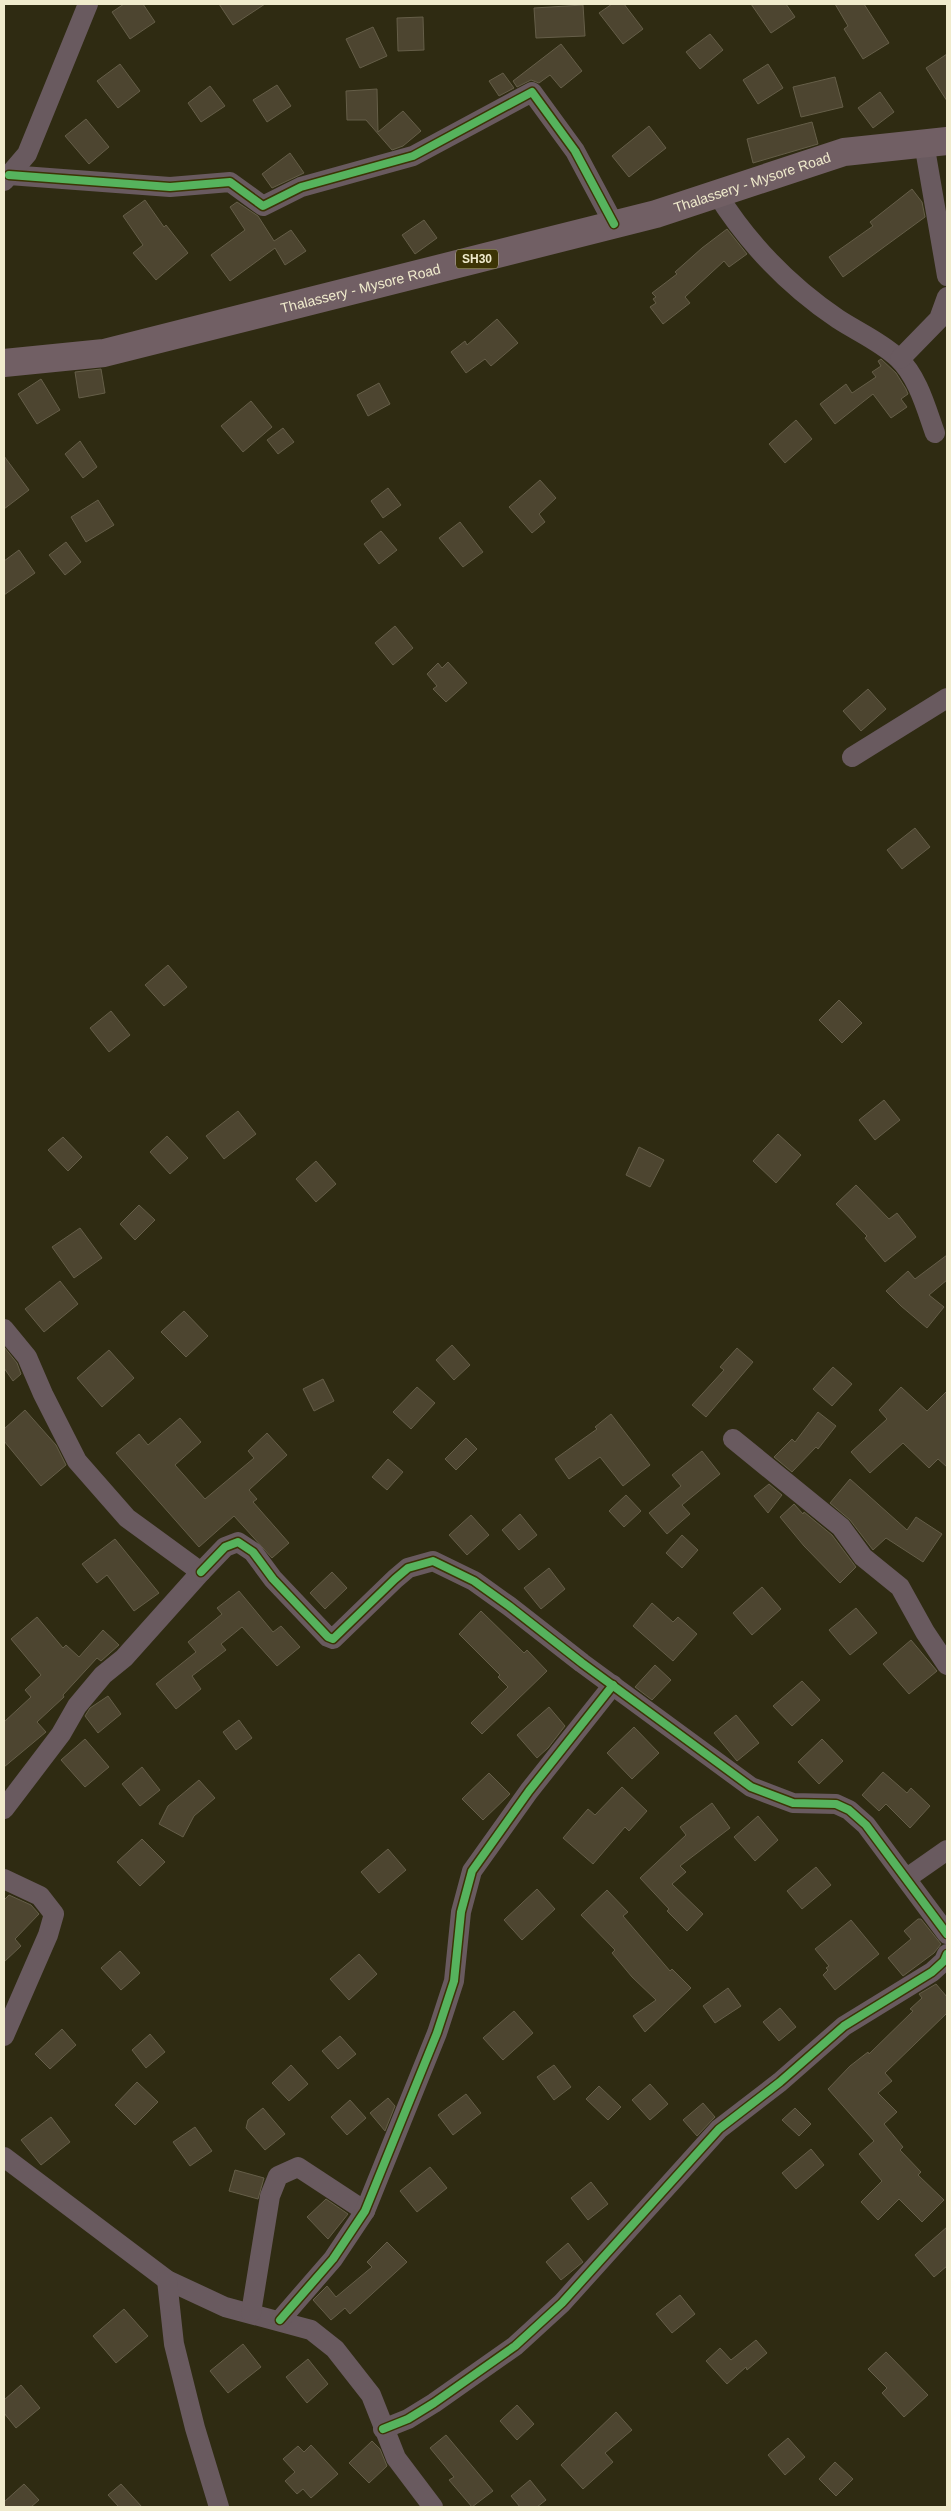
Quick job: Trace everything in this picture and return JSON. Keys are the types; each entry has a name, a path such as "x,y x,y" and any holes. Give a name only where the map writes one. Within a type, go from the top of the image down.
{"main road":[{"name":"Thalassery - Mysore Road","path":"4,363 104,353 614,224 716,194 844,152 936,142"}],"street":[{"path":"6,178 27,154 88,4"},
{"path":"6,178 170,187 230,182 263,206 301,187 413,156 532,92 575,151 614,224"},
{"path":"936,142 947,276"},
{"path":"716,194 738,228 802,293 838,319 881,344 900,360 919,390 935,433"},
{"path":"900,360 939,319 947,297"},
{"path":"852,756 947,698"},
{"path":"4,1329 27,1357 43,1394 77,1461 126,1518 201,1572"},
{"path":"733,1439 842,1527 863,1557 900,1587 925,1632 947,1665"},
{"path":"4,1809 61,1734 77,1706 102,1675 124,1658 225,1547 238,1542 253,1552 290,1598 328,1637 333,1639 395,1578 408,1568 433,1561 474,1581 751,1787 793,1804 836,1804 849,1810 866,1826 907,1878 947,1934"},
{"path":"280,2320 332,2259 365,2211 437,2033 454,1981 461,1912 472,1872 529,1791 613,1685"},
{"path":"907,1878 947,1850"},
{"path":"4,1879 40,1896 54,1914 48,1935 4,2036"},
{"path":"383,2429 408,2419 434,2403 515,2346 562,2303 719,2129 780,2082 844,2026 932,1972 944,1960 947,1954"},
{"path":"4,2157 131,2255 167,2280 225,2307 280,2320 311,2330 335,2349 371,2395 396,2458 433,2507"},
{"path":"251,2313 270,2196 278,2176 298,2168 365,2211"},
{"path":"167,2280 174,2344 195,2428 219,2507"}],"building":[{"path":"124,4 143,4 155,22 130,39 112,12"},
{"path":"219,4 265,4 233,25"},
{"path":"612,4 624,4 643,29 623,44 599,13"},
{"path":"751,4 786,4 795,17 771,33"},
{"path":"835,4 864,4 889,43 863,59 844,29 848,26"},
{"path":"583,5 585,36 536,38 534,8"},
{"path":"423,17 424,50 398,51 397,18"},
{"path":"373,27 387,56 360,68 346,39"},
{"path":"710,34 723,50 700,69 686,52"},
{"path":"561,44 582,71 561,88 550,75 539,83 531,80 517,87 513,81"},
{"path":"947,54 947,101 926,68"},
{"path":"120,64 140,91 118,108 97,81"},
{"path":"768,64 783,88 758,104 743,80"},
{"path":"503,73 514,88 499,96 489,81"},
{"path":"835,77 843,107 801,117 793,87"},
{"path":"277,85 291,106 267,122 253,100"},
{"path":"210,86 225,106 201,122 188,103"},
{"path":"377,89 378,132 403,111 421,131 403,146 392,150 366,120 347,120 346,91"},
{"path":"880,92 894,112 873,128 858,108"},
{"path":"86,119 109,147 89,164 65,136"},
{"path":"812,122 818,144 753,163 747,139"},
{"path":"649,126 666,148 629,177 612,156"},
{"path":"290,153 304,173 272,188 262,174"},
{"path":"912,189 922,202 925,217 843,277 829,257 873,226 870,222"},
{"path":"145,200 164,227 166,225 188,253 156,280 133,253 143,245 123,216"},
{"path":"237,202 258,216 274,241 291,230 306,251 285,265 275,248 230,281 211,255 245,230 230,207"},
{"path":"424,220 437,238 415,254 402,235"},
{"path":"727,229 747,254 729,267 724,261 685,297 690,303 663,324 650,307 656,303 653,299 656,297 652,293 677,274 675,272 702,248"},
{"path":"497,319 518,343 491,366 485,359 466,373 451,352 465,341 467,345"},
{"path":"881,359 896,373 906,389 908,394 901,399 907,407 891,418 873,394 835,424 820,404 846,384 852,393 876,377 872,372 881,366 878,361"},
{"path":"101,369 105,393 79,398 75,372"},
{"path":"41,379 60,410 37,424 18,394"},
{"path":"379,383 390,404 368,416 357,395"},
{"path":"251,401 272,427 243,452 221,426"},
{"path":"796,420 812,439 785,463 769,444"},
{"path":"283,428 294,442 278,454 267,440"},
{"path":"80,441 97,467 83,478 65,454"},
{"path":"4,456 29,490 4,509"},
{"path":"540,480 556,498 539,514 545,522 532,533 509,507"},
{"path":"388,488 401,505 383,518 371,501"},
{"path":"98,500 114,525 86,542 71,517"},
{"path":"460,522 483,552 463,567 439,538"},
{"path":"381,531 397,550 379,564 364,544"},
{"path":"66,542 81,562 65,575 49,555"},
{"path":"19,550 35,573 4,595 4,561"},
{"path":"395,626 413,648 393,665 375,643"},
{"path":"448,662 467,683 446,702 433,689 437,686 427,674 438,663 442,668"},
{"path":"868,689 886,709 861,731 843,711"},
{"path":"915,828 930,847 902,869 887,850"},
{"path":"168,965 187,987 164,1006 145,985"},
{"path":"839,1000 862,1023 842,1043 819,1020"},
{"path":"111,1011 130,1035 109,1052 90,1028"},
{"path":"884,1100 900,1120 875,1140 859,1120"},
{"path":"238,1111 256,1134 224,1159 206,1136"},
{"path":"778,1134 801,1155 776,1183 753,1161"},
{"path":"167,1136 188,1158 170,1174 150,1152"},
{"path":"63,1137 82,1157 68,1171 48,1150"},
{"path":"639,1147 664,1160 650,1187 626,1175"},
{"path":"316,1161 336,1184 316,1202 296,1179"},
{"path":"856,1185 889,1219 897,1213 916,1237 885,1262 865,1238 867,1236 836,1204"},
{"path":"139,1205 155,1220 135,1240 120,1224"},
{"path":"80,1228 102,1258 74,1278 52,1247"},
{"path":"947,1255 947,1280 929,1295 944,1307 927,1328 886,1291 908,1271 915,1279"},
{"path":"60,1281 78,1304 44,1332 25,1309"},
{"path":"184,1311 208,1336 186,1357 161,1332"},
{"path":"452,1345 470,1365 454,1380 436,1360"},
{"path":"4,1347 17,1363 21,1374 13,1381 4,1368"},
{"path":"737,1348 753,1362 706,1417 692,1405 724,1370 720,1367"},
{"path":"109,1350 134,1378 102,1407 77,1378"},
{"path":"833,1367 852,1384 832,1406 813,1389"},
{"path":"323,1379 334,1401 314,1411 303,1389"},
{"path":"417,1387 435,1403 411,1429 393,1412"},
{"path":"901,1387 927,1411 947,1391 947,1467 938,1459 929,1468 903,1443 870,1473 851,1452 887,1419 879,1410"},
{"path":"25,1410 56,1445 66,1465 41,1486 4,1441 4,1429"},
{"path":"818,1412 836,1426 818,1449 816,1447 792,1472 774,1457 792,1439 795,1442"},
{"path":"611,1414 650,1465 623,1486 600,1457 569,1479 555,1459 597,1429 595,1427"},
{"path":"180,1418 201,1442 175,1465 205,1499 254,1458 248,1451 267,1433 287,1455 249,1490 257,1499 253,1502 289,1543 272,1558 234,1516 199,1547 116,1453 139,1434 148,1445"},
{"path":"466,1438 477,1449 456,1470 445,1459"},
{"path":"702,1451 720,1474 682,1505 690,1514 667,1534 649,1513 681,1486 672,1475"},
{"path":"388,1459 403,1472 387,1490 372,1477"},
{"path":"850,1479 907,1530 916,1517 942,1534 923,1562 886,1538 873,1550 850,1520 830,1503"},
{"path":"769,1484 782,1495 768,1513 754,1496"},
{"path":"626,1495 641,1511 624,1527 609,1511"},
{"path":"794,1504 803,1514 804,1512 832,1535 856,1567 840,1583 804,1546 780,1517"},
{"path":"520,1514 537,1535 519,1550 502,1530"},
{"path":"471,1515 489,1535 467,1555 449,1535"},
{"path":"682,1535 698,1550 682,1568 666,1553"},
{"path":"115,1539 159,1593 134,1611 107,1575 97,1583 82,1564"},
{"path":"549,1568 565,1589 541,1609 524,1588"},
{"path":"332,1572 347,1588 325,1609 310,1593"},
{"path":"762,1587 781,1609 752,1635 733,1613"},
{"path":"239,1591 273,1632 281,1626 300,1647 277,1666 242,1627 221,1644 226,1650 192,1676 201,1689 176,1709 156,1684 196,1652 188,1642 222,1614 217,1608"},
{"path":"652,1603 673,1622 678,1617 697,1634 673,1661 633,1626"},
{"path":"856,1608 877,1633 850,1655 829,1630"},
{"path":"481,1611 524,1653 527,1650 547,1671 482,1734 471,1723 508,1687 498,1677 500,1675 459,1634"},
{"path":"37,1617 63,1648 66,1645 79,1657 103,1630 119,1645 101,1661 97,1658 63,1695 64,1697 37,1722 46,1732 4,1767 4,1722 31,1697 25,1690 41,1675 11,1639"},
{"path":"911,1640 937,1671 909,1694 883,1664"},
{"path":"655,1665 671,1680 652,1700 635,1687"},
{"path":"802,1681 820,1700 792,1726 773,1706"},
{"path":"108,1696 121,1714 98,1733 85,1716 90,1708"},
{"path":"549,1707 565,1726 548,1748 537,1758 517,1735"},
{"path":"736,1715 759,1743 737,1761 714,1733"},
{"path":"239,1720 252,1738 236,1750 223,1732"},
{"path":"634,1727 659,1753 632,1779 607,1753"},
{"path":"85,1739 109,1767 85,1787 61,1760"},
{"path":"822,1739 843,1761 819,1784 798,1762"},
{"path":"142,1767 160,1790 140,1806 122,1784"},
{"path":"883,1772 907,1793 911,1788 930,1806 910,1828 886,1804 879,1811 862,1795"},
{"path":"489,1773 510,1794 483,1820 462,1799"},
{"path":"199,1780 215,1798 194,1816 183,1837 159,1824 168,1806"},
{"path":"622,1787 647,1811 629,1831 625,1827 593,1864 563,1838 588,1809 595,1815"},
{"path":"712,1803 730,1828 680,1866 686,1872 672,1884 703,1914 687,1931 667,1911 669,1909 640,1878 686,1835 680,1827"},
{"path":"758,1816 778,1840 755,1861 734,1837"},
{"path":"142,1839 165,1862 140,1886 117,1862"},
{"path":"388,1849 406,1870 379,1893 361,1872"},
{"path":"816,1867 831,1885 802,1909 787,1891"},
{"path":"537,1889 555,1909 522,1940 504,1920"},
{"path":"607,1890 628,1912 623,1916 670,1971 672,1969 691,1988 645,2032 633,2016 656,2000 632,1977 612,1953 615,1950 581,1915"},
{"path":"9,1895 31,1905 39,1914 15,1939 21,1946 4,1962 4,1900"},
{"path":"918,1919 921,1919 941,1944 934,1953 903,1976 888,1958 911,1939 904,1931"},
{"path":"851,1920 879,1954 835,1990 823,1975 829,1966 815,1949"},
{"path":"120,1951 140,1973 121,1990 101,1968"},
{"path":"359,1954 377,1974 349,2000 330,1979"},
{"path":"936,1984 947,1997 947,2013 885,2073 892,2081 878,2093 897,2112 884,2124 903,2147 900,2150 921,2172 918,2175 944,2200 922,2222 899,2199 878,2220 861,2202 882,2181 859,2154 874,2141 828,2089 850,2066 868,2052 869,2054 913,2011 910,2009 922,1998 919,1994"},
{"path":"728,1988 741,2006 715,2023 703,2006"},
{"path":"780,2008 796,2027 779,2041 763,2022"},
{"path":"514,2011 533,2033 503,2060 483,2038"},
{"path":"62,2029 76,2045 50,2069 35,2054"},
{"path":"150,2034 165,2052 146,2068 132,2050"},
{"path":"340,2036 356,2054 338,2069 322,2051"},
{"path":"291,2065 308,2084 289,2101 272,2083"},
{"path":"554,2065 571,2087 554,2100 537,2077"},
{"path":"137,2082 158,2102 135,2125 115,2105"},
{"path":"650,2084 668,2104 650,2120 632,2100"},
{"path":"599,2086 621,2107 608,2120 586,2099"},
{"path":"466,2094 481,2113 453,2135 438,2115"},
{"path":"388,2098 395,2106 385,2131 370,2113"},
{"path":"350,2100 366,2118 347,2135 331,2117"},
{"path":"703,2103 715,2117 697,2136 683,2120"},
{"path":"263,2108 285,2134 265,2150 246,2128 248,2120"},
{"path":"795,2108 811,2124 799,2136 782,2120"},
{"path":"51,2117 70,2142 41,2165 21,2140"},
{"path":"195,2127 212,2151 190,2166 173,2142"},
{"path":"811,2149 824,2165 796,2189 782,2173"},
{"path":"430,2167 447,2188 417,2212 400,2191"},
{"path":"235,2170 264,2178 258,2199 229,2191"},
{"path":"591,2182 608,2204 588,2220 571,2198"},
{"path":"326,2199 348,2214 328,2239 307,2217"},
{"path":"947,2227 947,2266 934,2277 915,2255"},
{"path":"387,2242 407,2262 350,2314 345,2308 331,2320 313,2300 327,2286 336,2297 372,2267 367,2262"},
{"path":"568,2243 583,2262 561,2280 546,2262"},
{"path":"680,2295 695,2314 672,2333 656,2314"},
{"path":"124,2309 148,2336 116,2363 93,2336"},
{"path":"756,2340 767,2353 747,2370 746,2367 727,2384 706,2361 720,2348 731,2360"},
{"path":"243,2344 261,2367 228,2393 210,2371"},
{"path":"886,2352 928,2395 904,2417 882,2393 887,2388 868,2369"},
{"path":"308,2359 328,2384 307,2403 286,2377"},
{"path":"21,2385 40,2408 16,2428 4,2413 4,2400"},
{"path":"517,2405 534,2424 517,2440 500,2421"},
{"path":"616,2412 632,2430 605,2453 613,2462 583,2489 561,2465"},
{"path":"446,2435 493,2491 472,2507 449,2480 454,2477 430,2448"},
{"path":"788,2438 805,2457 785,2475 768,2455"},
{"path":"372,2441 380,2449 387,2466 369,2483 349,2463"},
{"path":"311,2445 338,2474 311,2498 303,2489 297,2494 285,2481 295,2472 283,2459 298,2446 304,2452"},
{"path":"835,2462 853,2479 836,2496 819,2479"},
{"path":"530,2480 546,2500 537,2507 520,2507 511,2496"},
{"path":"24,2484 39,2500 31,2507 4,2507 4,2502"},
{"path":"121,2484 142,2507 119,2507 108,2495"}],"cycle path":[{"path":"9,175 170,187 230,182 263,206 301,187 413,156 532,92 575,151 614,224"},
{"path":"201,1572 225,1547 238,1542 253,1552 273,1579 328,1637 333,1639 408,1568 433,1561 474,1581 751,1787 793,1803 836,1804 849,1810 866,1825 947,1934"},
{"path":"280,2320 333,2259 365,2211 437,2033 454,1981 461,1912 472,1871 529,1791 613,1685"},
{"path":"383,2429 408,2419 434,2403 515,2346 562,2303 719,2129 780,2082 844,2026 932,1972 944,1961 947,1954"}]}
